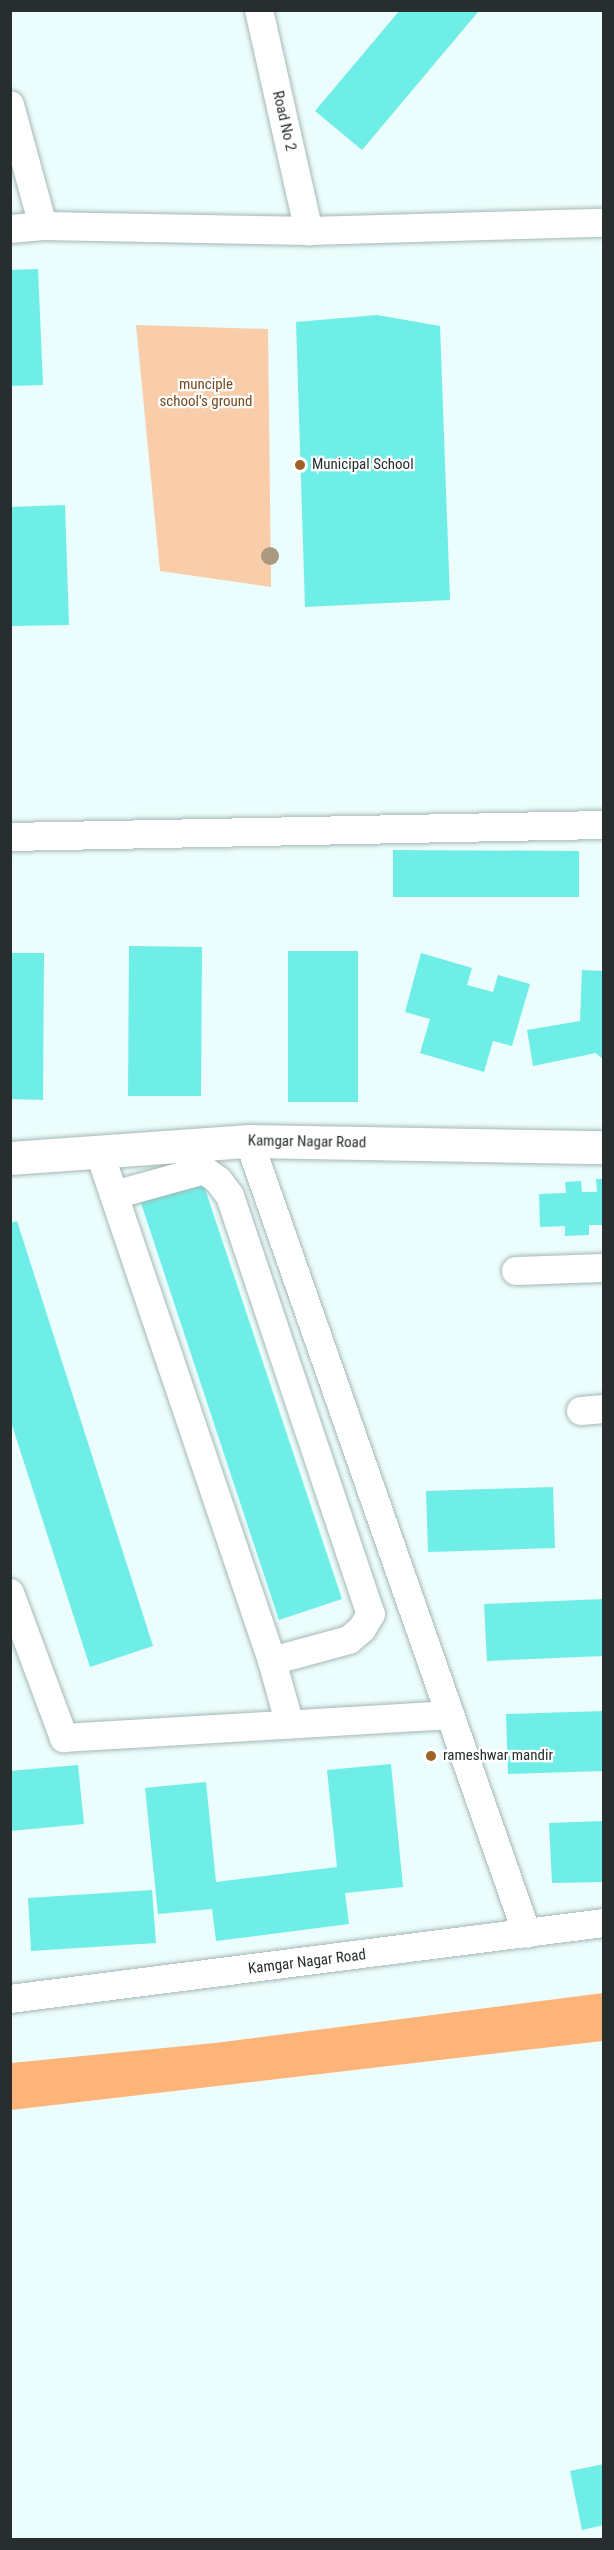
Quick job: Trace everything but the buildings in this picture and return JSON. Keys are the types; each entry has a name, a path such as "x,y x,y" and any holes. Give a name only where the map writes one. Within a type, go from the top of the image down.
{"street":[{"name":"Road No 2","path":"259,10 309,231"},
{"path":"11,110 43,226"},
{"path":"10,230 43,226 309,231 603,223"},
{"path":"10,837 603,825"},
{"path":"249,1140 527,1934"},
{"name":"Kamgar Nagar Road","path":"10,1158 249,1140 603,1147"},
{"path":"99,1151 272,1661 290,1725"},
{"path":"114,1195 204,1170 218,1180 230,1196 371,1614 362,1629 349,1640 272,1661"},
{"path":"516,1271 603,1268"},
{"path":"10,1593 64,1738 450,1715"},
{"name":"Kamgar Nagar Road","path":"10,1999 603,1923"}],"green space":[{"name":"munciple school's ground","path":"136,325 268,329 271,587 160,571"}],"shaded area":[{"path":"603,1993 603,2041 11,2110 11,2063 215,2043"}],"place":[{"name":"Municipal School","path":"300,465"},
{"name":"rameshwar mandir","path":"431,1756"}]}
